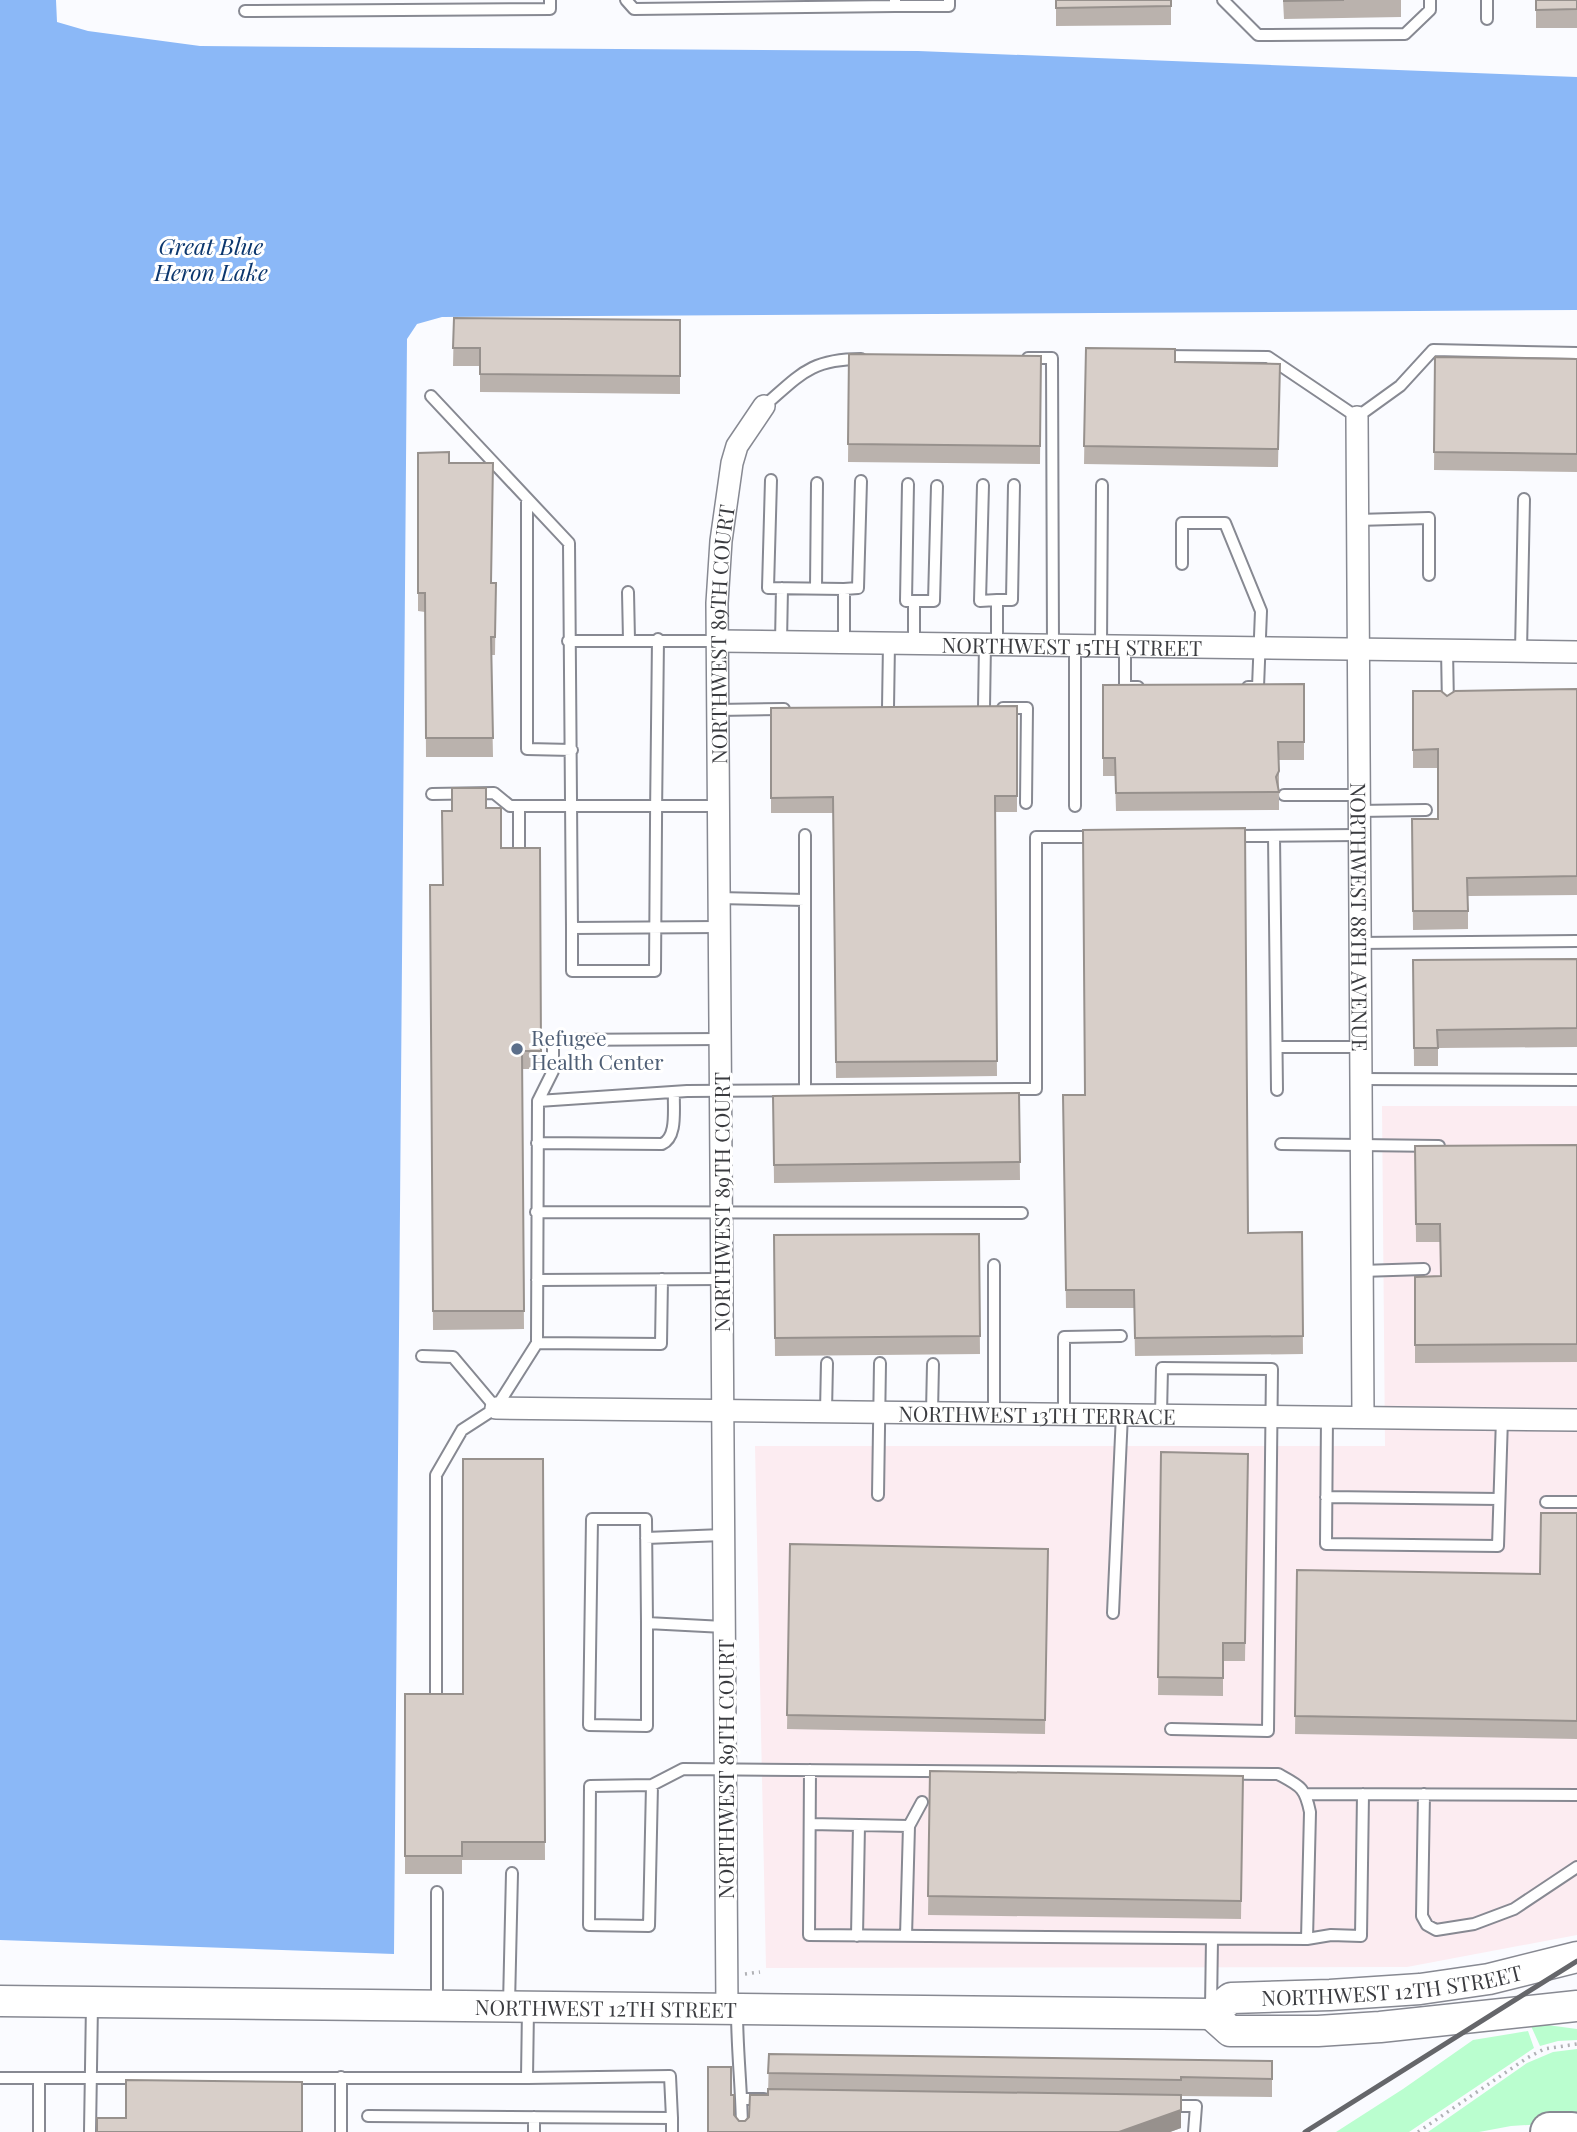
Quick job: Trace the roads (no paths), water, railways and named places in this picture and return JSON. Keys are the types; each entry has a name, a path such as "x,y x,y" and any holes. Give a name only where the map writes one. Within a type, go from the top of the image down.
{"highway":[{"path":"1550,2132 1572,2132"}],"main road":[{"name":"NORTHWEST 12TH STREET","path":"0,2001 1211,2014 1231,1998 1420,1989 1489,1979 1577,1957"},
{"name":"NORTHWEST 12TH STREET","path":"1211,2014 1230,2031 1318,2031 1419,2024 1577,2006"}],"street":[{"name":"NORTHWEST 89TH COURT","path":"732,2008 724,1627 717,640 719,563 732,463 737,446 764,406"},
{"name":"NORTHWEST 88TH AVENUE","path":"1357,417 1357,803 1363,1416"},
{"name":"NORTHWEST 15TH STREET","path":"717,640 1577,652"},
{"name":"NORTHWEST 13TH TERRACE","path":"496,1408 1577,1420"}],"lane":[{"path":"245,11 550,9 550,0"},
{"path":"626,0 634,9 771,4 895,3 949,6 949,0"},
{"path":"1223,0 1258,35 1405,34 1430,10 1430,0"},
{"path":"1487,0 1487,19"},
{"path":"1144,355 1268,357 1357,417 1400,386 1433,350 1577,353"},
{"path":"1012,358 1052,358 1054,645"},
{"path":"764,406 807,369 836,359 877,359"},
{"path":"431,396 569,543 572,971 655,971 658,639"},
{"path":"771,480 768,589 858,589 861,481"},
{"path":"816,588 817,483"},
{"path":"908,484 906,601 934,601 937,486"},
{"path":"983,485 980,601 1012,600 1014,485"},
{"path":"1101,646 1102,485"},
{"path":"527,499 527,749 572,750"},
{"path":"1521,651 1524,499"},
{"path":"1357,520 1429,518 1429,575"},
{"path":"1182,564 1182,523 1225,523 1261,611 1258,687 1232,687"},
{"path":"781,642 782,588"},
{"path":"844,589 844,642"},
{"path":"628,592 629,640"},
{"path":"984,708 997,600"},
{"path":"914,601 914,643"},
{"name":"NORTHWEST 15TH STREET","path":"568,641 717,640"},
{"path":"888,708 889,643"},
{"path":"1075,645 1075,806"},
{"path":"1125,646 1125,687 1152,687"},
{"path":"1447,649 1448,706"},
{"path":"875,708 902,708"},
{"path":"970,708 1027,708 1026,803"},
{"path":"717,710 796,709"},
{"path":"432,794 495,793 510,806 718,806"},
{"path":"1284,795 1426,810"},
{"path":"519,806 519,857"},
{"path":"805,835 805,1091"},
{"path":"1218,836 1358,835"},
{"path":"1274,836 1277,1090"},
{"path":"538,1101 674,1093 1036,1089 1036,837 1106,837"},
{"path":"718,898 805,900"},
{"path":"572,928 719,927"},
{"path":"1358,943 1577,941"},
{"path":"436,1698 436,1475 462,1430 496,1408 537,1343 538,1101 553,1071 553,1040 720,1039"},
{"path":"1277,1047 1359,1047"},
{"path":"1360,1079 1577,1080"},
{"path":"537,1143 668,1141 672,1133 674,1093"},
{"path":"1281,1144 1455,1146"},
{"path":"536,1212 1022,1213"},
{"path":"994,1265 995,1413"},
{"path":"1361,1271 1424,1269"},
{"path":"537,1343 661,1344 662,1279"},
{"path":"537,1280 722,1279"},
{"path":"1064,1413 1064,1337 1121,1336"},
{"path":"422,1356 453,1357 496,1408"},
{"path":"826,1411 827,1363"},
{"path":"878,1495 880,1363"},
{"path":"932,1412 933,1364"},
{"path":"1161,1414 1161,1368 1272,1369 1268,1731 1171,1729"},
{"path":"1113,1613 1122,1414"},
{"path":"1327,1416 1326,1544 1498,1546 1502,1418"},
{"path":"1326,1497 1499,1499"},
{"path":"1546,1502 1577,1502"},
{"path":"592,1519 646,1519 647,1623 647,1726 589,1725 592,1519"},
{"path":"646,1538 723,1535"},
{"path":"647,1623 724,1627"},
{"path":"652,1785 649,1926 589,1925 590,1786 652,1785 683,1769 1278,1774 1295,1783 1307,1794 1310,1812 1307,1939"},
{"path":"810,1770 809,1936 1212,1939 1361,1936 1363,1794"},
{"path":"1307,1794 1577,1795"},
{"path":"1424,1794 1422,1916 1427,1926 1436,1930 1474,1924 1514,1909 1577,1867"},
{"path":"906,1936 909,1826 922,1802"},
{"path":"810,1824 909,1826"},
{"path":"857,1936 859,1825"},
{"path":"512,1874 519,2006 527,2078"},
{"path":"437,2006 438,1892"},
{"path":"1211,2014 1212,1939"},
{"path":"90,2132 92,2001"},
{"path":"732,2008 738,2048 742,2132"},
{"path":"0,2078 670,2076 672,2132"},
{"path":"341,2077 341,2132"},
{"path":"39,2078 39,2132"},
{"path":"742,2099 769,2099"},
{"path":"1155,2106 1196,2106 1194,2132"},
{"path":"368,2116 672,2118"},
{"path":"534,2117 534,2132"}],"water":[{"name":"Great Blue Heron Lake","path":"0,0 56,0 57,22 88,31 200,46 918,51 1577,77 1577,310 442,317 417,324 407,339 394,1954 0,1940"}],"railway":[{"path":"1305,2132 1577,1961"}],"place":[{"name":"Refugee Health Center","path":"517,1049"}]}
